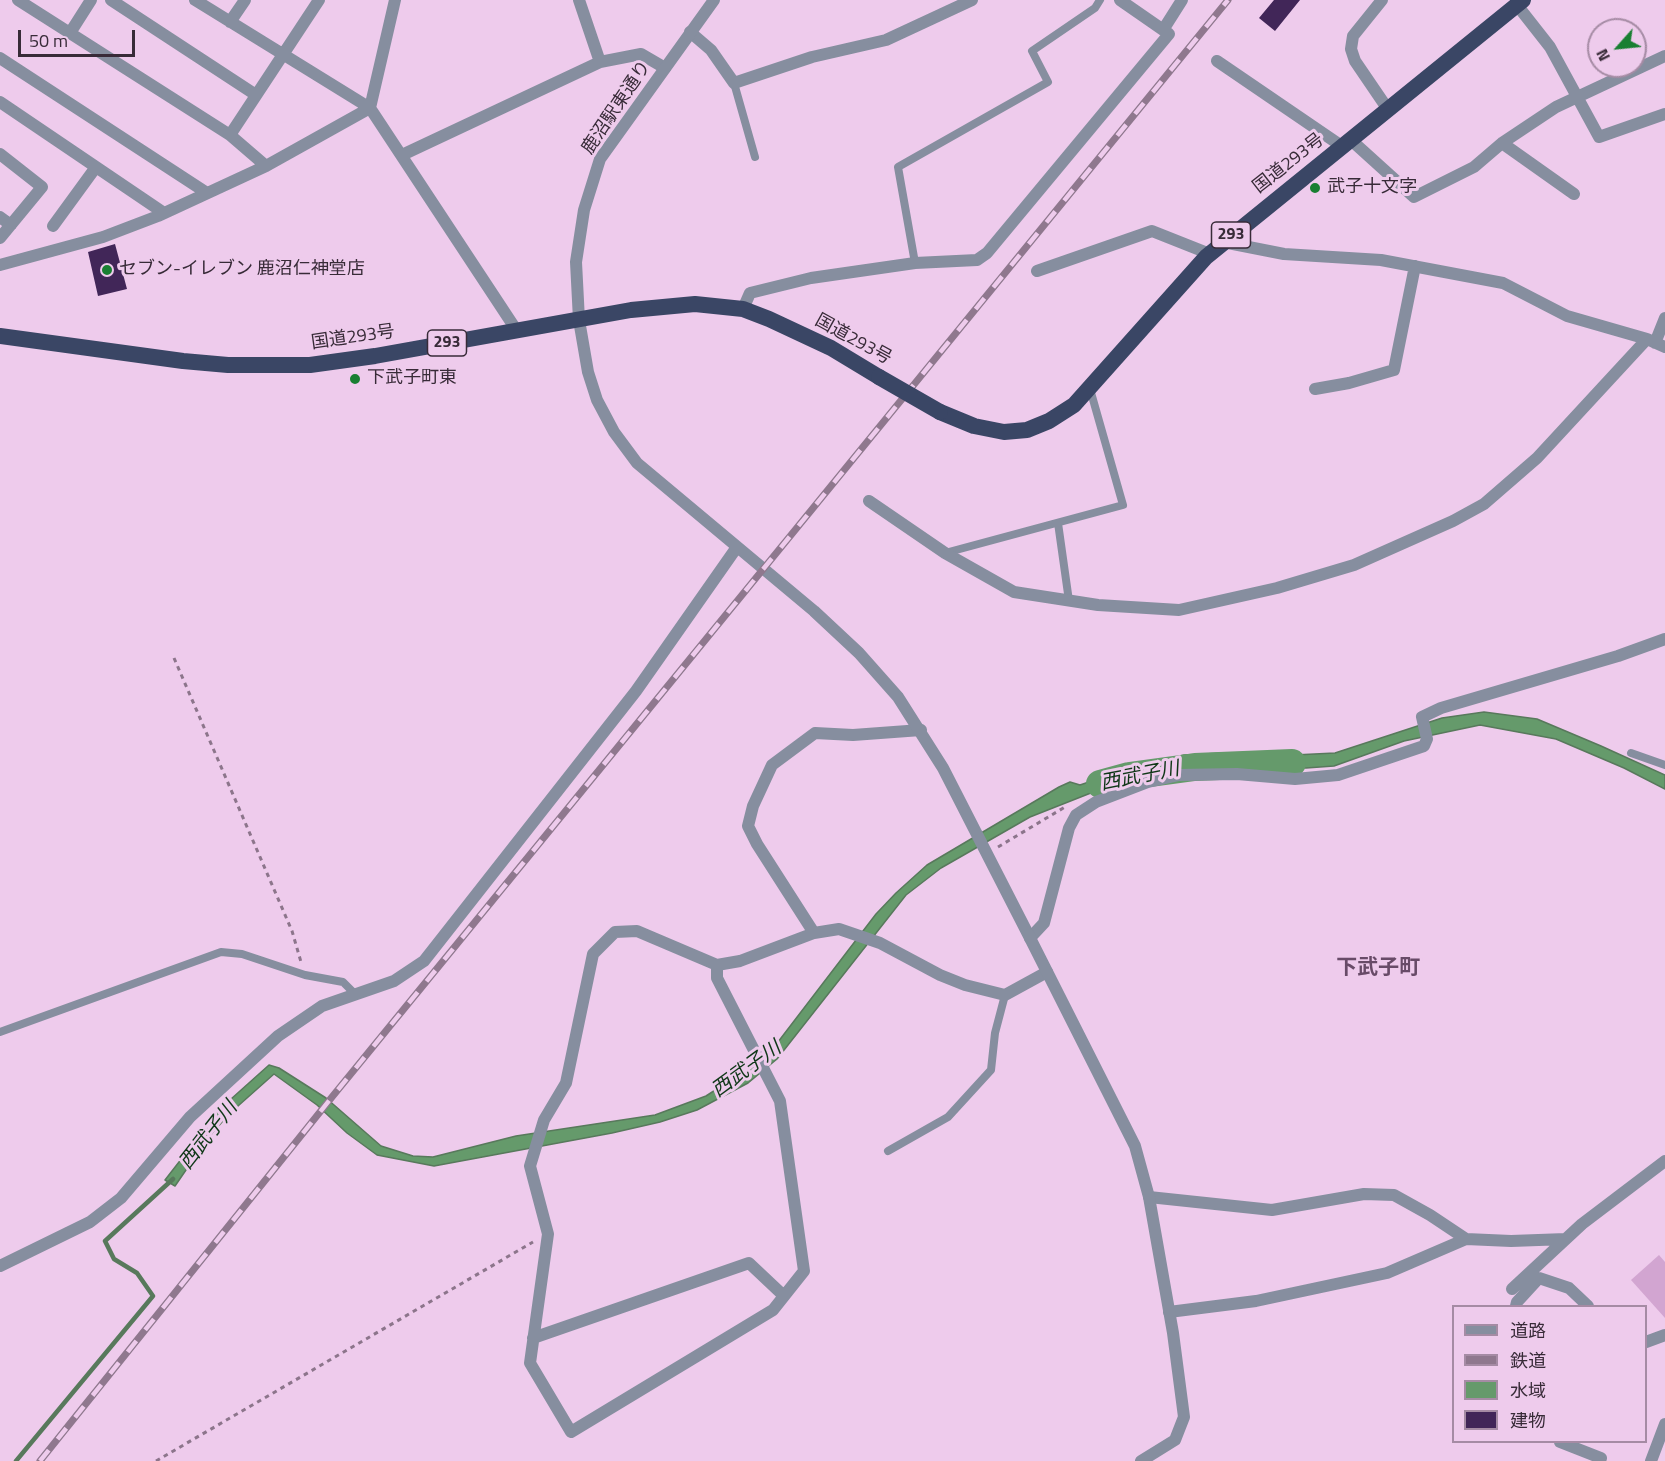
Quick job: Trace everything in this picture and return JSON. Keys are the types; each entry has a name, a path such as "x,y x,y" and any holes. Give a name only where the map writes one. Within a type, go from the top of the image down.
{"highway":[{"name":"国道293号","path":"0,336 183,361 268,366 343,362 579,320 664,306 695,304 742,309 800,333 940,412 974,426 1004,432 1027,430 1066,411 1090,389 1174,291 1223,242 1520,3"}],"street":[{"path":"18,0 230,135 266,166"},
{"path":"70,33 92,0"},
{"path":"111,0 256,95"},
{"path":"195,0 370,108 517,331"},
{"path":"230,22 245,0"},
{"path":"230,135 319,0"},
{"path":"0,265 103,237 164,213 266,166 370,108 395,0"},
{"path":"579,0 600,62"},
{"name":"鹿沼駅東通り","path":"714,0 600,159 584,210 576,262 579,320 588,372 597,400 614,432 644,469 859,652 898,697 921,730 1030,938 1135,1146 1149,1197 1184,1417 1175,1440 1159,1452 1141,1461"},
{"path":"690,32 711,50 734,83 812,57 886,40 972,0"},
{"path":"742,309 750,293 811,278 915,263 977,260 987,253 1169,34 1120,0"},
{"path":"1163,30 1182,0"},
{"path":"1382,0 1353,36 1351,49 1356,61 1387,108"},
{"path":"1520,3 1550,46 1599,137 1665,114"},
{"path":"402,155 600,62 641,54 665,68"},
{"path":"1217,61 1347,144 1413,197 1474,167 1502,143 1557,107 1665,56"},
{"path":"0,58 207,193"},
{"path":"0,102 164,213"},
{"path":"1502,143 1574,194"},
{"path":"0,154 42,187 0,238"},
{"path":"53,226 96,167"},
{"path":"0,217 11,225"},
{"path":"1037,271 1152,231 1210,254"},
{"path":"1223,242 1284,254 1381,260 1503,283 1567,316 1656,343"},
{"path":"1315,389 1349,383 1394,370 1415,266"},
{"path":"869,501 945,553 1014,592 1069,601 1179,610 1277,588 1354,565 1453,521 1484,504 1538,458 1656,343 1665,318"},
{"path":"0,1266 90,1222 122,1198 190,1117 255,1056 322,1006 394,981 424,961 636,691 737,547"},
{"path":"1030,938 1044,923 1069,828 1076,815 1096,802 1148,782 1179,775 1237,774 1295,779 1338,775 1424,746 1427,740 1422,717 1441,708 1618,656 1665,639"},
{"path":"814,933 748,826 753,806 772,765 815,733 854,735 921,730"},
{"path":"717,965 717,978 780,1101 804,1271 772,1310 571,1432 530,1363 548,1234 530,1166 544,1120 566,1083 593,954 615,932 637,932 717,965 740,961 814,933 839,929 880,943 957,982 1005,995 1047,972"},
{"path":"1512,1289 1566,1239 1665,1161"},
{"path":"1149,1197 1272,1210 1364,1194 1394,1195 1466,1239"},
{"path":"1169,1312 1256,1301 1388,1273 1466,1239 1511,1241 1566,1239"},
{"path":"533,1338 749,1263 784,1296"},
{"path":"1516,1305 1539,1278 1569,1288 1587,1305"},
{"path":"1647,1342 1665,1335"},
{"path":"1651,1461 1665,1424"},
{"path":"1563,1443 1601,1458 1600,1461"}],"lane":[{"path":"915,263 898,167 1048,82 1032,51 1095,8 1100,0"},
{"path":"734,83 755,157"},
{"path":"945,553 1124,505 1090,389"},
{"path":"1058,523 1069,601"},
{"path":"1630,753 1665,765"},
{"path":"0,1032 221,952 242,954 305,975 343,982 355,994"},
{"path":"888,1151 948,1117 991,1070 995,1033 1005,995"}],"path":[{"path":"174,658 292,931 305,975"},
{"path":"156,1461 548,1234"}],"shaded area":[{"path":"1659,1255 1665,1262 1665,1318 1631,1280"}],"water":[{"path":"1484,712 1537,719 1601,746 1665,775 1665,789 1624,768 1556,739 1480,725 1404,741 1334,766 1306,768 1201,763 1144,772 1030,817 941,868 906,895 777,1059 748,1083 697,1110 660,1122 612,1133 434,1166 377,1155 347,1133 317,1105 274,1074 229,1114 208,1138 175,1186 165,1180 221,1108 269,1065 279,1068 326,1098 381,1146 413,1156 433,1157 516,1136 655,1115 706,1096 751,1067 778,1042 876,914 896,893 927,865 1059,787 1070,782 1080,785 1127,769 1184,755 1223,753 1253,757 1335,753 1442,718"}],"building":[{"path":"1274,0 1300,0 1275,31 1259,18"},
{"name":"セブン-イレブン 鹿沼仁神堂店","path":"115,244 127,289 98,296 88,252"}],"waterway":[{"name":"西武子川","path":"1100,784 1129,776 1195,767 1292,763"},
{"name":"西武子川","path":"16,1461 153,1296 137,1273 114,1259 105,1241 173,1179"}],"railway":[{"path":"40,1461 332,1097 1228,0"}],"place":[{"name":"武子十文字","path":"1315,188"},
{"name":"セブン-イレブン 鹿沼仁神堂店","path":"107,270"},
{"name":"下武子町東","path":"355,379"}],"district":[{"name":"下武子町","path":"1378,969"}]}
